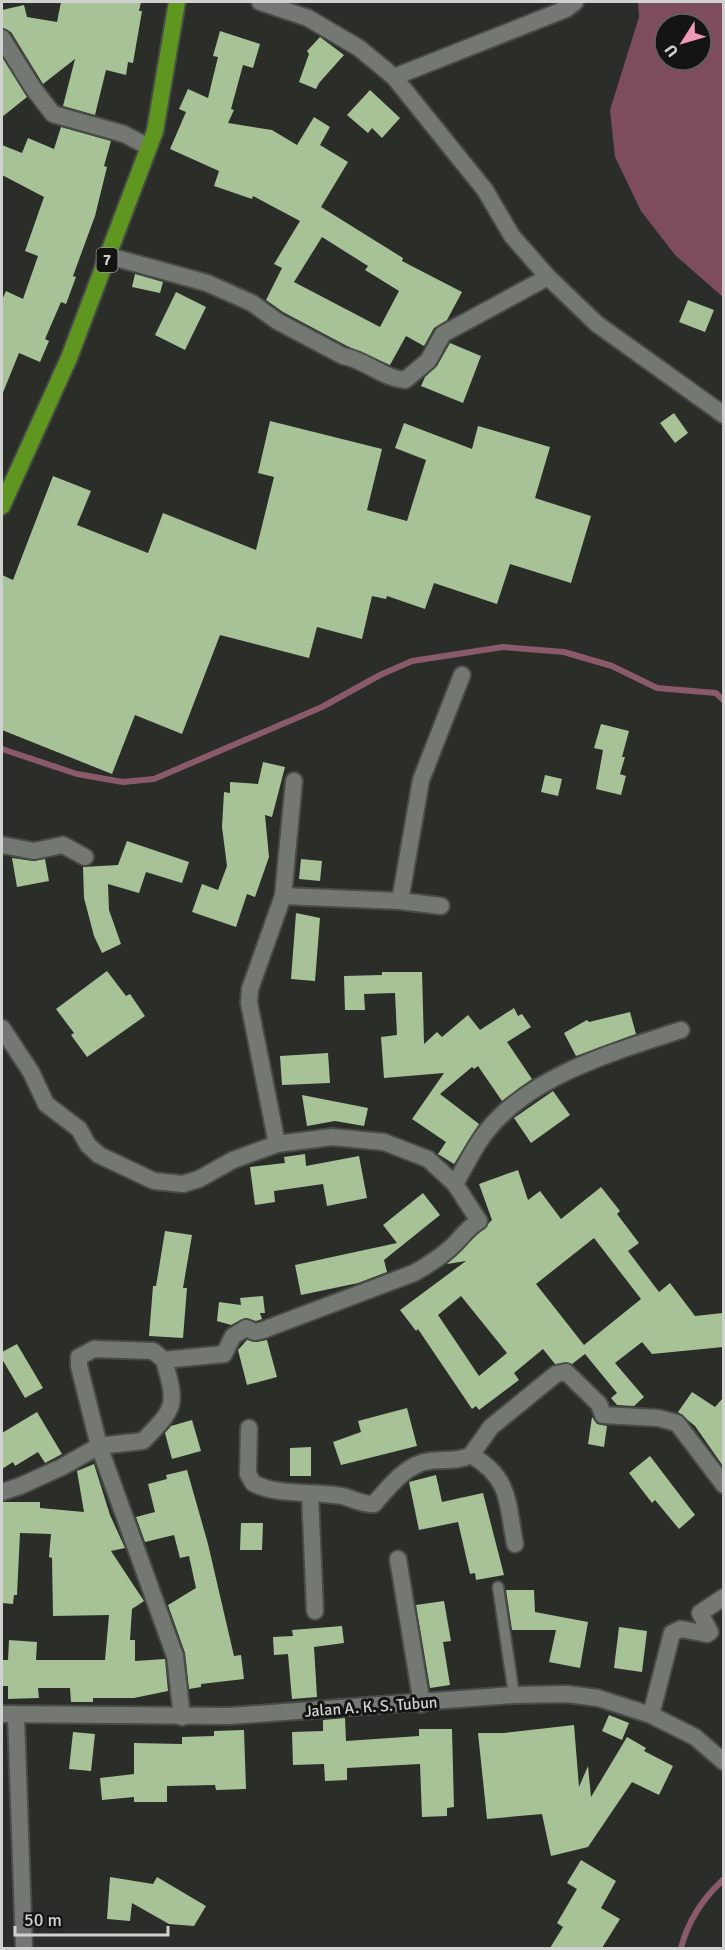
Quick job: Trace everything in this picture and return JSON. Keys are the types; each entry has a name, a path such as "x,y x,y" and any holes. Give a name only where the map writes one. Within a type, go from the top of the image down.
{"highway":[{"name":"7","path":"2,506 69,358 155,131 177,2"}],"street":[{"path":"260,2 308,18 359,48 394,77 485,190 512,236 548,277 597,324 723,415"},
{"path":"394,77 566,9 575,2"},
{"path":"2,38 33,88 53,114 124,134 149,147"},
{"path":"109,255 207,284 252,303 277,321 343,356 354,358 390,379 405,380 428,362 443,334 548,277"},
{"path":"400,901 421,780 462,675"},
{"path":"277,1144 249,1003 250,989 283,896 294,781"},
{"path":"2,846 34,851 63,845 85,857"},
{"path":"283,896 400,901 441,906"},
{"path":"2,1028 31,1072 46,1104 79,1129 88,1145 99,1155 154,1181 183,1184 199,1179 233,1160 277,1144 332,1137 384,1142 428,1159 455,1184 479,1221 465,1230 462,1237 414,1274 262,1330 255,1332 246,1328 232,1336 224,1354 164,1360"},
{"path":"455,1184 486,1132 514,1103 591,1059 681,1030"},
{"path":"2,1492 62,1467 99,1446 143,1442 168,1415 173,1392 164,1360 158,1352 94,1349 80,1357 99,1446 175,1656 182,1717"},
{"path":"249,1428 248,1474 253,1483 310,1494 342,1496 362,1503 374,1504 396,1479 426,1461 463,1459 471,1455 491,1427 556,1374 566,1372 599,1404 603,1415 658,1418 677,1423 723,1485"},
{"path":"471,1455 493,1469 498,1476 506,1496 515,1544"},
{"path":"310,1494 315,1611"},
{"path":"399,1559 422,1704"},
{"path":"651,1715 672,1633 681,1629 707,1634 710,1632 700,1613 723,1598"},
{"name":"Jalan A. K. S. Tubun","path":"9,1714 182,1717 422,1704 514,1695 567,1694 598,1698 651,1715 695,1737 723,1762"},
{"path":"9,1714 24,1948"}],"lane":[{"path":"498,1587 514,1695"}],"shaded area":[{"path":"638,2 723,2 723,297 675,255 641,211 615,157 610,110 639,17"}],"building":[{"path":"61,2 141,2 139,11 142,11 133,63 128,62 126,75 106,70 95,115 63,106 75,59 43,84 11,32 2,28 2,10 24,5 27,17 57,22"},
{"path":"220,31 260,44 253,68 243,65 231,109 234,110 228,123 272,130 297,145 314,117 330,127 320,145 348,162 321,207 403,258 402,261 462,292 447,320 434,328 424,346 406,336 390,365 347,346 283,312 266,300 282,268 274,264 300,221 253,196 252,199 214,186 219,171 170,149 186,112 179,109 188,89 208,98 218,57 213,56","holes":["322,237 368,266 365,270 399,291 380,327 294,282"]},
{"path":"320,37 344,55 316,89 299,82 309,54 307,51"},
{"path":"2,57 27,97 2,117"},
{"path":"370,90 400,118 382,138 372,128 368,133 347,115"},
{"path":"61,127 111,141 104,166 107,167 95,216 73,276 76,277 66,304 61,302 45,339 49,341 40,362 19,353 2,395 2,300 6,291 23,299 38,256 25,251 44,197 2,175 2,145 22,153 28,138 54,149"},
{"path":"135,274 163,282 160,293 132,287"},
{"path":"176,292 206,307 185,350 155,335"},
{"path":"688,300 714,310 705,332 679,322"},
{"path":"450,343 481,356 463,403 421,386 425,377 437,366"},
{"path":"674,413 688,433 675,443 660,423"},
{"path":"270,421 382,449 367,510 407,521 426,460 395,448 404,423 472,449 478,426 550,447 535,498 591,516 571,583 510,564 497,604 434,583 425,609 387,596 386,599 372,596 362,639 317,627 309,658 220,635 182,734 135,715 112,774 2,730 2,575 13,580 53,476 91,491 77,525 148,553 163,513 256,550 274,477 258,473"},
{"path":"601,724 629,731 622,757 625,757 620,774 626,776 621,795 596,789 603,750 594,748"},
{"path":"263,762 285,767 272,817 265,815 269,857 255,897 247,894 236,927 192,912 202,884 218,890 227,866 222,827 224,792 230,793 230,782 258,784"},
{"path":"545,775 562,779 558,796 541,792"},
{"path":"127,841 189,862 182,883 146,872 139,893 108,884 109,910 121,944 102,953 94,936 84,898 83,867 118,865"},
{"path":"12,858 33,861 45,859 49,881 17,887"},
{"path":"301,859 322,861 320,881 299,879"},
{"path":"296,913 320,918 315,981 291,979"},
{"path":"107,971 126,996 130,994 145,1016 87,1057 71,1035 74,1033 56,1009"},
{"path":"382,972 422,972 424,1044 437,1032 442,1037 468,1015 480,1030 514,1008 518,1016 522,1014 531,1027 507,1042 532,1079 502,1101 478,1066 474,1069 472,1067 440,1094 479,1124 454,1164 438,1154 446,1142 412,1119 444,1073 384,1078 381,1037 397,1035 395,993 364,994 365,1010 345,1010 344,976 382,975"},
{"path":"630,1012 636,1034 576,1056 564,1033 587,1020 589,1022"},
{"path":"328,1053 330,1083 282,1085 280,1056"},
{"path":"553,1091 570,1115 531,1143 514,1118"},
{"path":"302,1095 368,1108 364,1126 335,1121 307,1126"},
{"path":"305,1154 306,1166 359,1156 367,1198 327,1206 323,1184 274,1191 275,1202 255,1205 250,1167 285,1163 284,1157"},
{"path":"518,1170 528,1200 540,1191 561,1219 601,1187 620,1211 617,1214 639,1243 628,1251 659,1292 670,1283 695,1316 723,1313 723,1347 652,1354 642,1342 615,1363 644,1397 634,1406 617,1405 611,1398 617,1393 585,1354 572,1364 555,1364 543,1349 514,1373 519,1380 479,1410 476,1406 472,1409 418,1329 416,1331 400,1310 466,1261 447,1264 492,1220 479,1184","holes":["594,1238 641,1299 584,1345 536,1284","461,1296 507,1353 479,1376 438,1315"]},
{"path":"423,1193 440,1215 384,1260 387,1272 358,1283 301,1295 295,1265 397,1243 383,1225"},
{"path":"165,1231 192,1235 183,1288 187,1288 183,1338 149,1336 153,1286 156,1286"},
{"path":"263,1296 265,1313 260,1313 262,1319 256,1321 245,1318 231,1325 217,1321 219,1302 241,1305 240,1298"},
{"path":"247,1340 257,1342 267,1340 277,1377 247,1385 238,1350"},
{"path":"17,1344 43,1388 25,1398 2,1359 2,1352"},
{"path":"692,1392 715,1407 723,1398 723,1466 695,1426 678,1412"},
{"path":"407,1408 417,1446 341,1465 333,1442 361,1432 358,1421"},
{"path":"37,1412 62,1454 45,1463 38,1452 15,1466 13,1462 2,1469 2,1433"},
{"path":"592,1417 597,1424 607,1426 604,1447 588,1444"},
{"path":"192,1420 201,1451 172,1459 165,1433 171,1426"},
{"path":"311,1447 311,1476 290,1476 290,1448"},
{"path":"650,1456 695,1515 679,1529 655,1500 652,1503 629,1473"},
{"path":"94,1464 110,1515 125,1548 111,1551 144,1601 132,1609 130,1640 135,1640 135,1661 165,1659 168,1691 134,1698 93,1698 93,1702 71,1702 70,1688 38,1688 39,1698 8,1699 8,1686 2,1686 2,1660 8,1660 9,1640 37,1642 36,1660 105,1660 109,1615 53,1616 52,1558 49,1557 51,1534 20,1533 17,1595 14,1595 13,1604 2,1603 2,1502 40,1502 40,1508 84,1512 77,1471"},
{"path":"187,1470 208,1544 234,1656 241,1655 244,1679 201,1684 201,1687 189,1689 185,1653 168,1605 196,1588 189,1556 180,1558 174,1535 145,1542 136,1517 155,1512 148,1484 167,1479 166,1475"},
{"path":"436,1475 442,1502 483,1493 504,1575 476,1580 475,1573 470,1574 458,1522 419,1530 409,1482"},
{"path":"241,1523 263,1523 262,1550 240,1550"},
{"path":"506,1590 534,1590 535,1612 588,1622 580,1668 549,1662 556,1630 512,1630"},
{"path":"444,1601 451,1641 443,1642 450,1685 430,1688 416,1605"},
{"path":"342,1626 344,1643 314,1647 317,1697 292,1699 288,1654 274,1655 273,1637 293,1636 292,1630"},
{"path":"619,1627 647,1631 642,1672 614,1668"},
{"path":"609,1715 629,1723 622,1740 602,1731"},
{"path":"345,1718 346,1741 419,1736 419,1729 452,1729 454,1807 447,1808 447,1816 422,1817 420,1764 347,1768 347,1780 325,1781 324,1764 293,1765 292,1732 323,1731 323,1720"},
{"path":"574,1725 579,1787 588,1766 591,1797 627,1737 646,1748 644,1751 673,1766 659,1795 632,1782 588,1847 551,1856 542,1814 487,1819 478,1733 504,1733"},
{"path":"244,1730 246,1789 216,1790 215,1785 167,1786 167,1802 134,1802 134,1797 102,1800 100,1778 134,1774 134,1743 182,1744 182,1737 214,1736 214,1731"},
{"path":"73,1732 95,1734 91,1771 69,1769"},
{"path":"581,1860 616,1881 601,1908 620,1919 602,1948 550,1948 563,1927 557,1923 577,1889 567,1883"},
{"path":"110,1877 153,1884 157,1877 206,1906 194,1926 169,1924 132,1903 130,1921 107,1919"}],"waterway":[{"path":"2,749 77,774 123,782 154,779 322,707 380,675 412,661 503,647 564,652 612,666 657,688 716,693 724,701"},
{"path":"681,1948 697,1910 724,1879"}]}
